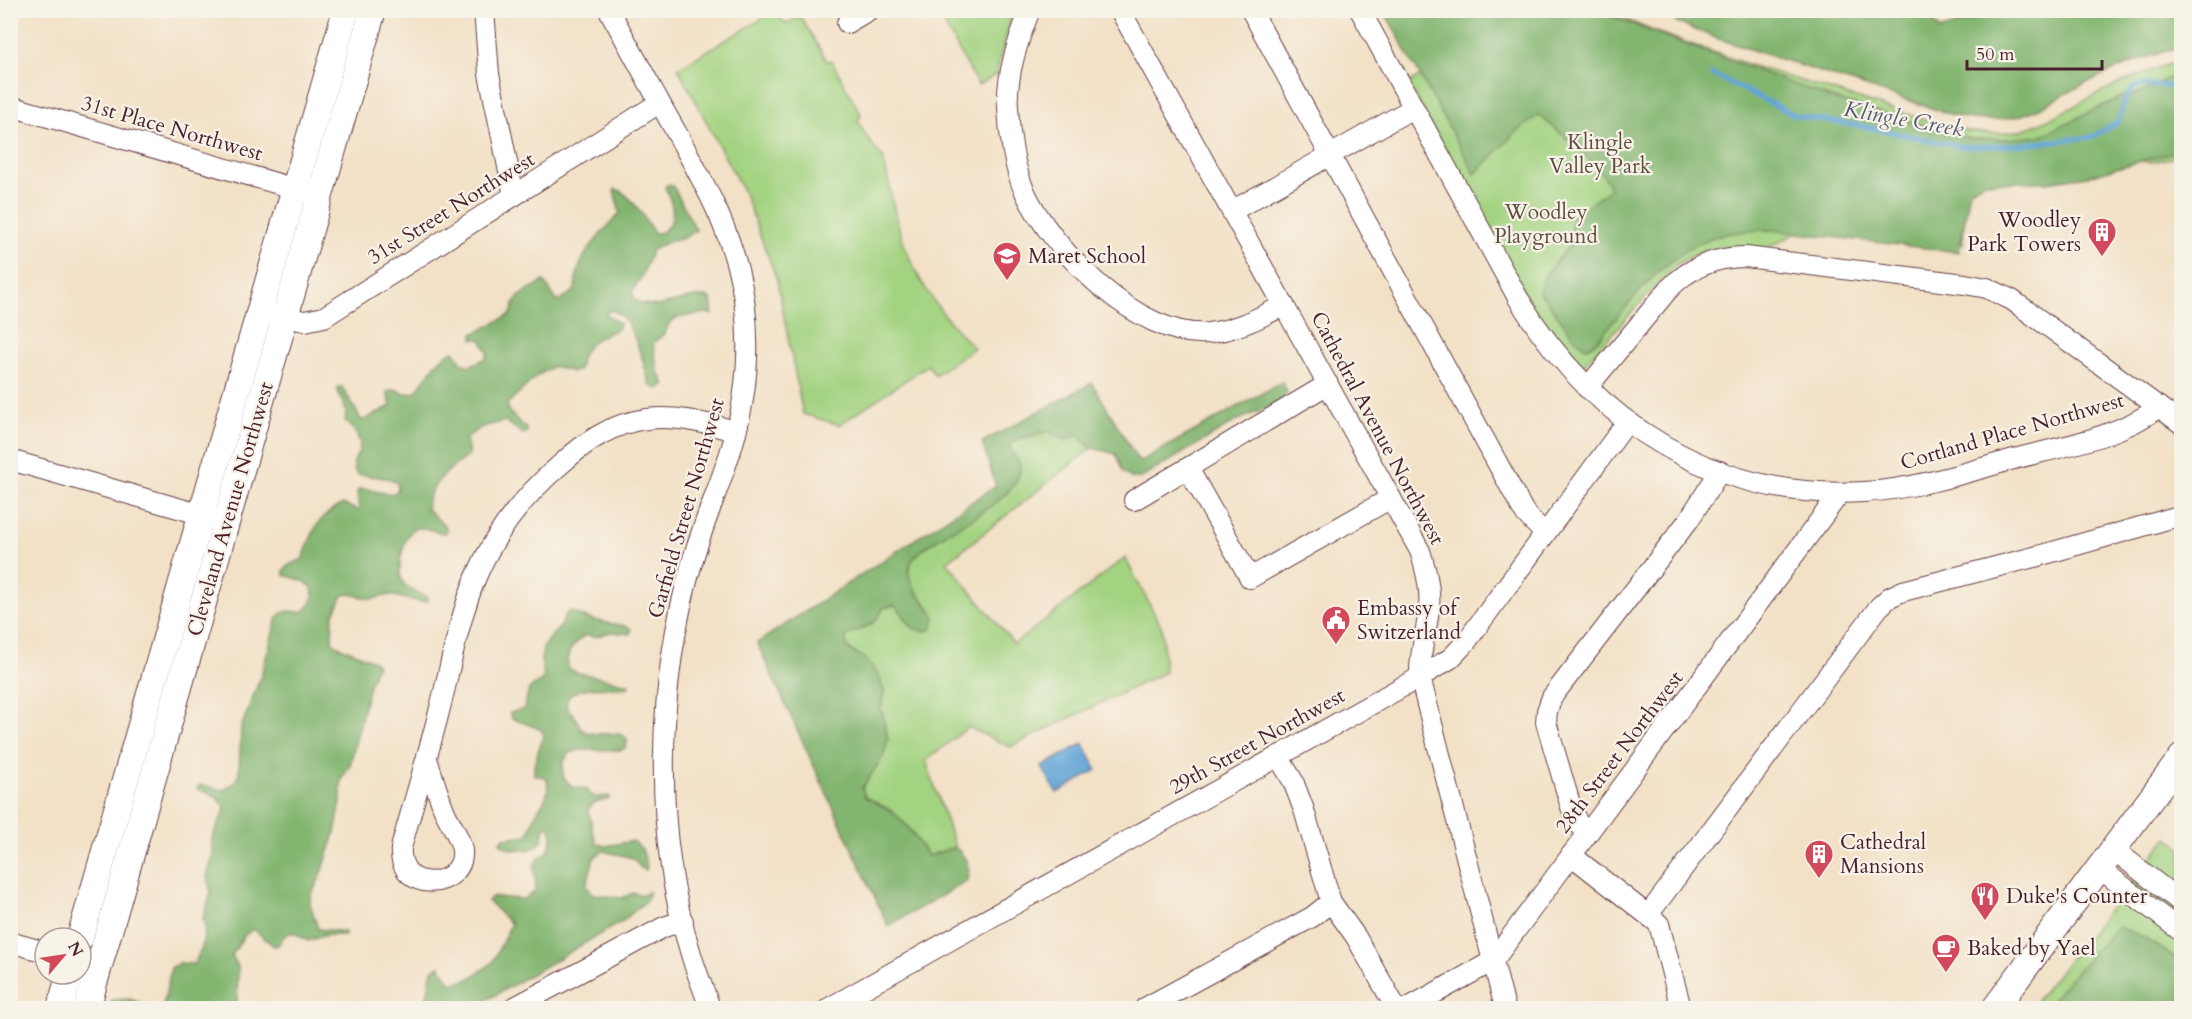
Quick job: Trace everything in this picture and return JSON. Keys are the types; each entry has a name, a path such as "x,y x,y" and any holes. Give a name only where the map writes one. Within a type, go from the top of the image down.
{"main road":[{"name":"Cleveland Avenue Northwest","path":"83,926 346,10"},
{"name":"Cleveland Avenue Northwest","path":"93,956 163,746 373,10"},
{"path":"137,738 163,746"},
{"path":"1995,1008 2181,757"},
{"path":"60,1008 66,986"},
{"name":"Cleveland Avenue Northwest","path":"87,1008 89,986"}],"street":[{"path":"484,10 489,74 514,196"},
{"name":"Garfield Street Northwest","path":"609,10 711,195 727,232 737,266 745,314 746,363 742,403 736,431 687,583 676,630 664,731 665,806 673,869 690,953 710,1008"},
{"path":"847,23 869,10"},
{"path":"1030,10 1013,62 1007,105 1012,149 1024,191 1046,230 1085,272 1125,305 1170,329 1206,333 1239,326 1284,305"},
{"name":"Cathedral Avenue Northwest","path":"1120,10 1420,551 1428,580 1429,613 1421,654 1420,677 1505,1008"},
{"path":"1251,10 1524,512 1545,534"},
{"name":"Cortland Place Northwest","path":"1360,10 1527,313 1562,361 1587,388 1627,422 1665,447 1720,471 1791,489 1840,493 1893,489 1941,480 2122,429 2159,407"},
{"name":"31st Street Northwest","path":"259,312 305,321 324,317 659,103"},
{"name":"31st Place Northwest","path":"10,106 320,196"},
{"path":"1232,211 1413,108"},
{"path":"1587,388 1675,283 1699,266 1737,257 1987,288 2013,300 2181,424"},
{"path":"1134,500 1328,384"},
{"path":"427,759 446,814 460,842 462,853 460,863 452,874 432,883 420,880 404,868 400,858 401,848 427,759 460,624 477,575 501,531 532,492 584,444 606,431 647,419 672,418 697,421 736,431"},
{"name":"29th Street Northwest","path":"831,1008 1451,658 1466,642 1627,422"},
{"path":"10,460 226,522"},
{"path":"1188,468 1250,578 1391,498"},
{"path":"1588,833 1577,822 1571,807 1546,722 1546,711 1552,697 1688,521 1720,471"},
{"name":"28th Street Northwest","path":"1408,1008 1493,962 1840,493"},
{"path":"1648,915 1879,607 1890,597 1903,591 2042,555 2181,515"},
{"path":"1278,756 1293,781 1304,810 1331,902 1356,938 1396,1008"},
{"path":"1571,855 1659,924 1681,1008"},
{"path":"2106,859 2181,903"},
{"path":"2106,859 2181,932"},
{"path":"1145,1008 1312,917 1331,902"},
{"path":"513,1008 664,927 683,921"},
{"path":"10,942 33,949"}],"green space":[{"name":"Klingle Valley Park","path":"1416,10 1606,11 1651,30 1750,65 1945,126 1987,133 2004,133 2035,125 2122,82 2181,60 2181,156 2151,162 1968,148 1963,244 1819,221 1764,250 1728,247 1701,251 1674,266 1582,367 1550,335 1523,291 1408,83 1447,62"},
{"path":"775,11 786,24 800,16 827,61 831,60 861,114 858,122 874,148 883,157 901,235 916,272 938,307 974,348 935,375 928,365 839,425 803,414 777,280 745,195 678,68"},
{"path":"937,11 1004,11 1011,21 997,74 978,85"},
{"name":"Klingle Valley Park","path":"1384,11 1597,11 1831,98 1972,139 2040,136 2121,97 2143,92 2181,73 2181,150 2088,176 2046,182 1985,182 1970,190 1959,252 1772,230 1733,233 1711,238 1678,256 1663,268 1598,340 1591,346 1585,347 1573,336 1539,291 1545,275 1570,245 1572,216 1610,188 1605,178 1579,149 1539,115 1516,132 1475,174"},
{"path":"1663,11 1929,11 1929,16 1940,30 1997,11 2181,11 2181,46 2101,76 2028,113 1998,120 1980,120 1959,117 1719,39 1678,23"},
{"path":"673,186 696,230 684,238 665,243 652,250 642,276 632,291 634,300 645,304 664,305 692,298 711,298 713,315 705,313 677,318 671,321 664,334 653,343 658,372 665,384 658,389 650,385 640,352 629,327 623,317 615,311 607,311 607,315 619,323 618,329 597,339 586,348 579,370 573,372 553,366 537,376 507,404 510,413 527,429 527,432 523,434 505,421 482,427 466,438 469,455 447,472 435,485 428,500 427,509 446,527 446,533 421,528 414,529 404,546 400,570 403,582 427,597 427,601 421,602 390,595 370,599 351,594 343,595 333,616 332,641 336,645 374,661 377,665 369,685 350,765 341,780 341,802 335,833 310,904 318,929 345,932 346,935 326,935 308,941 291,933 274,946 253,929 244,936 232,955 238,967 237,1008 109,1008 112,1000 130,999 150,1007 163,1007 171,968 179,963 194,964 202,948 205,929 203,918 211,893 207,876 213,857 212,839 225,809 217,798 197,789 201,785 223,790 236,782 239,772 241,728 261,676 277,618 285,612 302,612 312,602 312,587 303,581 284,575 284,570 289,565 303,559 316,527 326,515 343,504 359,509 357,493 359,489 390,494 395,493 398,489 397,483 391,479 357,474 355,471 354,462 360,447 354,430 345,421 345,410 338,387 342,387 362,421 391,406 387,392 398,390 404,394 415,392 448,354 454,351 462,363 469,366 485,359 488,354 481,339 473,339 473,334 510,315 515,302 524,293 544,281 556,300 561,300 575,290 579,267 584,257 597,238 620,213 614,191 616,189 633,202 654,233 659,233 670,224 672,219 672,206 665,187"},
{"path":"1282,382 1287,392 1281,402 1238,420 1141,478 1131,478 1123,472 1116,454 1092,448 1077,435 1066,440 1048,431 1016,440 1009,446 1020,467 1013,486 998,501 923,549 912,561 910,580 935,618 931,630 923,631 913,628 894,605 883,608 873,623 846,636 847,648 867,660 878,675 884,691 881,709 888,739 883,757 862,788 865,797 892,811 908,827 928,856 955,847 965,859 969,872 966,882 888,926 757,643 996,486 982,442 1092,383 1139,462"},
{"path":"1048,431 1066,439 1077,435 1092,448 947,562 1014,644 1125,558 1162,628 1165,672 1010,747 968,727 926,761 955,847 928,856 908,827 892,811 865,797 862,788 869,776 884,718 881,709 884,691 867,660 847,648 846,636 873,623 883,608 894,605 903,613 907,621 929,607 915,590 908,576 912,561 932,543 999,501 1015,482 1014,456 1009,445 1016,440"},
{"path":"571,611 589,619 623,625 631,629 630,634 611,632 594,637 587,635 582,637 570,650 567,660 569,669 575,672 629,684 625,688 593,688 577,691 568,699 567,704 584,731 595,734 618,734 628,740 625,748 621,750 579,750 569,753 563,763 563,777 572,787 586,789 590,795 609,796 609,799 594,803 588,810 596,843 605,846 633,841 642,849 647,866 646,870 641,868 633,858 603,851 594,858 586,886 594,894 621,898 634,893 643,895 649,892 647,900 623,921 473,1008 422,1008 426,1002 432,970 440,966 450,982 455,983 469,979 492,963 511,924 488,901 492,897 525,899 535,891 534,865 548,852 552,836 549,826 545,827 541,842 527,850 515,849 500,843 504,838 528,835 546,796 548,787 546,777 534,775 535,761 544,734 540,729 511,718 510,713 524,709 529,689 541,681 544,675 541,661 543,648 561,626 565,615"},
{"path":"2168,837 2181,848 2181,1008 2030,1008"},
{"path":"2118,927 2135,933 2181,961 2181,1008 2045,1008 2093,952"}],"water":[{"path":"1083,743 1097,770 1057,793 1042,767"}],"waterway":[{"name":"Klingle Creek","path":"1712,74 1797,116 1964,147 2014,145 2092,137 2118,122 2125,100 2134,87 2143,85 2182,86"}],"place":[{"name":"Woodley Park Towers","path":"2102,258"},
{"name":"Maret School","path":"1007,282"},
{"name":"Embassy of Switzerland","path":"1336,646"},
{"name":"Cathedral Mansions","path":"1819,880"},
{"name":"Duke's Counter","path":"1985,922"},
{"name":"Baked by Yael","path":"1946,974"}],"park label":[{"name":"Woodley Playground","path":"1546,224"}]}
